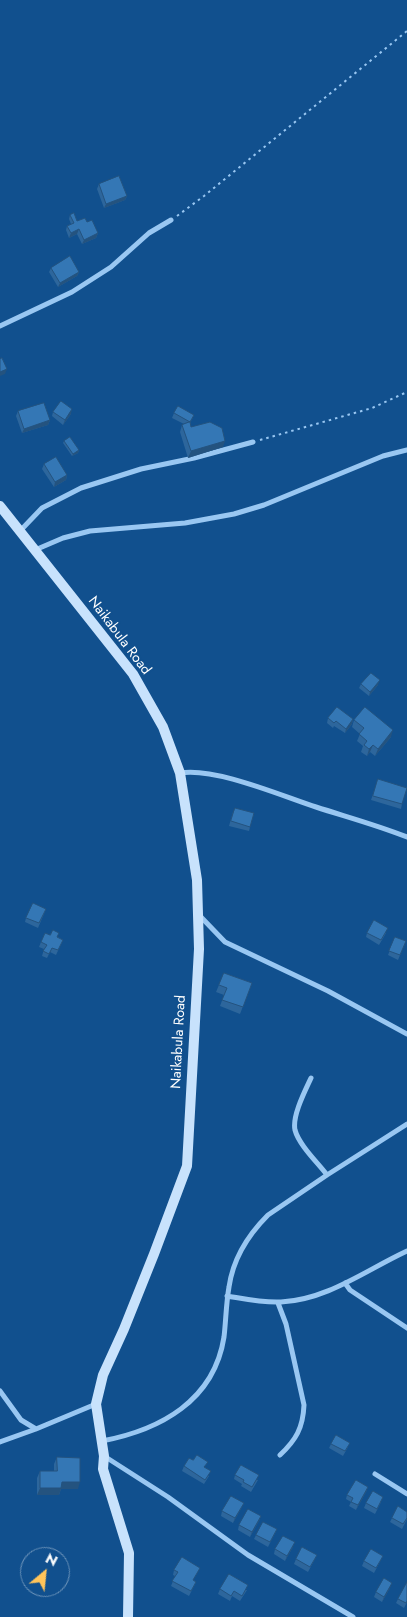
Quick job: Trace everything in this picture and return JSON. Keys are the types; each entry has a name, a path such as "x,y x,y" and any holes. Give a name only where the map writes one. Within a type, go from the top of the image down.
{"street":[{"path":"0,326 79,287 111,267 149,233 171,220"},
{"path":"20,531 42,508 80,488 141,469 194,458 253,442"},
{"path":"35,550 63,538 90,531 185,523 234,514 264,505 383,456 407,450"},
{"name":"Naikabula Road","path":"0,506 133,674 163,727 180,773 197,880 199,949 186,1166 154,1254 103,1375 96,1404 104,1456 103,1469 129,1552 128,1617"},
{"path":"180,773 190,771 234,780 378,825 407,837"},
{"path":"198,914 225,942 328,991 407,1034"},
{"path":"311,1078 295,1118 295,1129 306,1149 327,1174"},
{"path":"102,1441 134,1433 158,1423 180,1410 200,1391 212,1373 221,1350 234,1265 243,1246 268,1215 327,1174 407,1124"},
{"path":"228,1296 278,1303 307,1298 325,1293 345,1284 407,1251"},
{"path":"345,1284 350,1290 407,1328"},
{"path":"278,1303 286,1324 304,1405 300,1430 280,1455"},
{"path":"0,1391 20,1420 36,1429"},
{"path":"0,1442 96,1404"},
{"path":"104,1456 168,1497 248,1555 353,1617"},
{"path":"375,1474 407,1494"}],"path":[{"path":"171,220 204,196 407,31"},
{"path":"253,442 372,408 407,392"}],"building":[{"path":"119,176 127,196 106,204 99,184"},
{"path":"74,213 77,221 85,218 87,222 92,220 98,233 84,240 79,229 71,233 67,226 74,223 70,215"},
{"path":"70,256 79,272 60,283 51,268"},
{"path":"2,358 7,369 0,372 0,359"},
{"path":"61,401 72,409 65,420 53,412"},
{"path":"44,403 50,420 24,429 18,411"},
{"path":"178,406 194,415 190,422 174,413"},
{"path":"190,422 191,427 210,422 222,428 225,441 191,451 182,425"},
{"path":"70,437 79,450 73,454 64,441"},
{"path":"56,457 67,475 55,482 44,464"},
{"path":"371,673 380,680 370,692 361,684"},
{"path":"337,707 353,719 346,729 336,721 334,723 328,718"},
{"path":"365,707 393,730 378,749 373,745 369,749 364,745 367,741 359,734 364,728 354,720"},
{"path":"378,779 407,788 402,804 373,796"},
{"path":"235,808 254,813 250,827 231,821"},
{"path":"33,903 46,909 39,923 26,918"},
{"path":"374,920 388,928 381,940 367,933"},
{"path":"53,930 59,933 57,937 63,940 58,950 52,948 49,954 43,951 47,945 41,942 45,933 50,935"},
{"path":"395,937 406,941 400,955 389,951"},
{"path":"224,973 252,983 243,1007 222,1000 227,988 219,985"},
{"path":"336,1435 350,1443 345,1451 331,1444"},
{"path":"197,1455 208,1462 204,1467 211,1471 205,1480 184,1466 189,1458 193,1460"},
{"path":"57,1457 80,1458 80,1482 62,1482 61,1488 40,1488 40,1471 57,1471"},
{"path":"241,1465 259,1475 252,1487 235,1475"},
{"path":"356,1480 368,1487 358,1505 351,1502 353,1498 347,1495"},
{"path":"373,1491 383,1497 377,1509 366,1503"},
{"path":"231,1496 244,1503 235,1518 222,1511"},
{"path":"398,1506 407,1512 407,1518 403,1524 392,1518"},
{"path":"248,1509 261,1516 252,1532 239,1525"},
{"path":"263,1522 277,1529 270,1542 256,1535"},
{"path":"283,1536 295,1542 287,1556 275,1549"},
{"path":"302,1547 317,1555 310,1567 296,1559"},
{"path":"371,1549 383,1556 376,1568 364,1561"},
{"path":"182,1557 200,1568 193,1580 196,1582 191,1591 172,1581 178,1572 174,1570"},
{"path":"229,1574 248,1585 242,1596 234,1591 231,1596 220,1589"},
{"path":"384,1578 392,1583 384,1597 376,1592"},
{"path":"407,1582 407,1601 406,1603 398,1599"}]}
